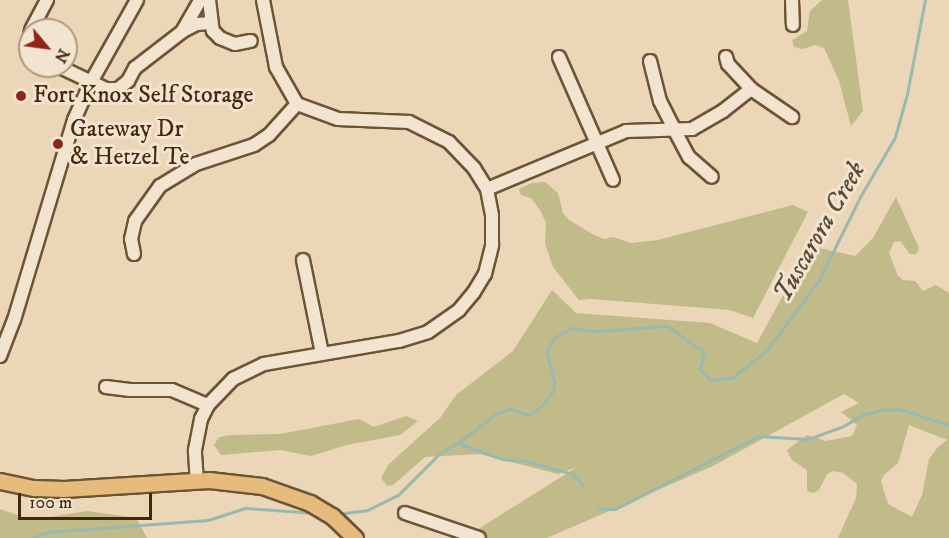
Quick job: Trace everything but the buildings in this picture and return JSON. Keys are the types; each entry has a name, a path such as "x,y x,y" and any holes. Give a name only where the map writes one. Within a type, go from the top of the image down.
{"main road":[{"path":"0,481 34,488 64,489 197,482 262,486 310,503 332,516 355,538"}],"street":[{"path":"38,18 47,0"},
{"path":"0,356 14,320 64,147 91,82 137,0"},
{"path":"183,31 200,0"},
{"path":"209,0 214,33 227,42 251,42"},
{"path":"197,482 197,434 208,405 221,390 249,370 264,364 418,336 440,325 459,310 480,284 490,260 492,215 487,189 474,168 454,148 419,126 398,119 338,119 297,104 276,67 263,0"},
{"path":"792,0 793,25"},
{"path":"78,76 106,89 118,89 128,81 135,68 183,31 197,24 211,23"},
{"path":"559,57 613,180"},
{"path":"726,57 728,64 751,89 792,117"},
{"path":"650,61 660,101 675,131 689,157 712,177"},
{"path":"487,189 596,141 626,131 692,129 712,118 751,89"},
{"path":"134,254 131,239 135,221 160,186 196,164 254,145 269,135 297,104"},
{"path":"303,260 322,353"},
{"path":"106,387 130,390 172,390 208,405"},
{"path":"405,513 480,538"}],"shaded area":[{"path":"822,0 848,0 863,111 851,126 839,81 824,48 815,45 803,49 794,47 792,40 807,31 810,11"},
{"path":"545,182 558,193 563,213 569,220 604,239 613,237 631,243 658,240 793,205 808,212 753,318 730,310 579,300 553,267 545,243 546,223 540,210 531,198 521,195 519,189 532,183"},
{"path":"896,197 919,248 916,254 910,254 900,241 894,242 889,253 898,276 903,280 915,281 923,291 936,285 949,293 949,538 838,538 856,498 857,484 843,473 832,471 827,474 819,490 813,493 807,491 807,470 792,460 787,450 807,435 826,441 852,436 857,425 841,412 859,403 844,394 713,466 547,538 464,538 577,467 558,474 480,454 425,457 393,485 387,486 381,478 388,465 440,418 456,395 513,351 552,290 576,313 710,323 757,343 810,246 855,256 873,238","holes":["909,425 947,440 929,459 922,495 912,517 888,504 881,481 884,475 898,463"]},
{"path":"406,416 418,421 400,435 347,445 311,456 280,450 221,455 214,445 219,437 231,435 280,434 359,419 374,427"},
{"path":"0,509 31,520 87,511 136,518 147,538 0,538"}],"waterway":[{"name":"Tuscarora Creek","path":"336,514 367,510 398,495 440,453 458,443 497,413 510,409 530,415 543,405 553,390 554,382 547,351 554,338 571,328 597,331 667,326 704,352 700,369 710,380 732,378 767,350 819,280 860,197 895,137 907,94 925,0"},
{"path":"599,509 615,509 759,436 808,439 843,426 865,414 880,410 899,409 949,425"},
{"path":"458,443 502,459 526,461 573,474 583,486"},
{"name":"Tuscarora Creek","path":"33,538 47,532 208,520 246,508 315,513"}],"place":[{"name":"Fort Knox Self Storage","path":"21,96"},
{"name":"Gateway Dr & Hetzel Te","path":"58,144"}]}
